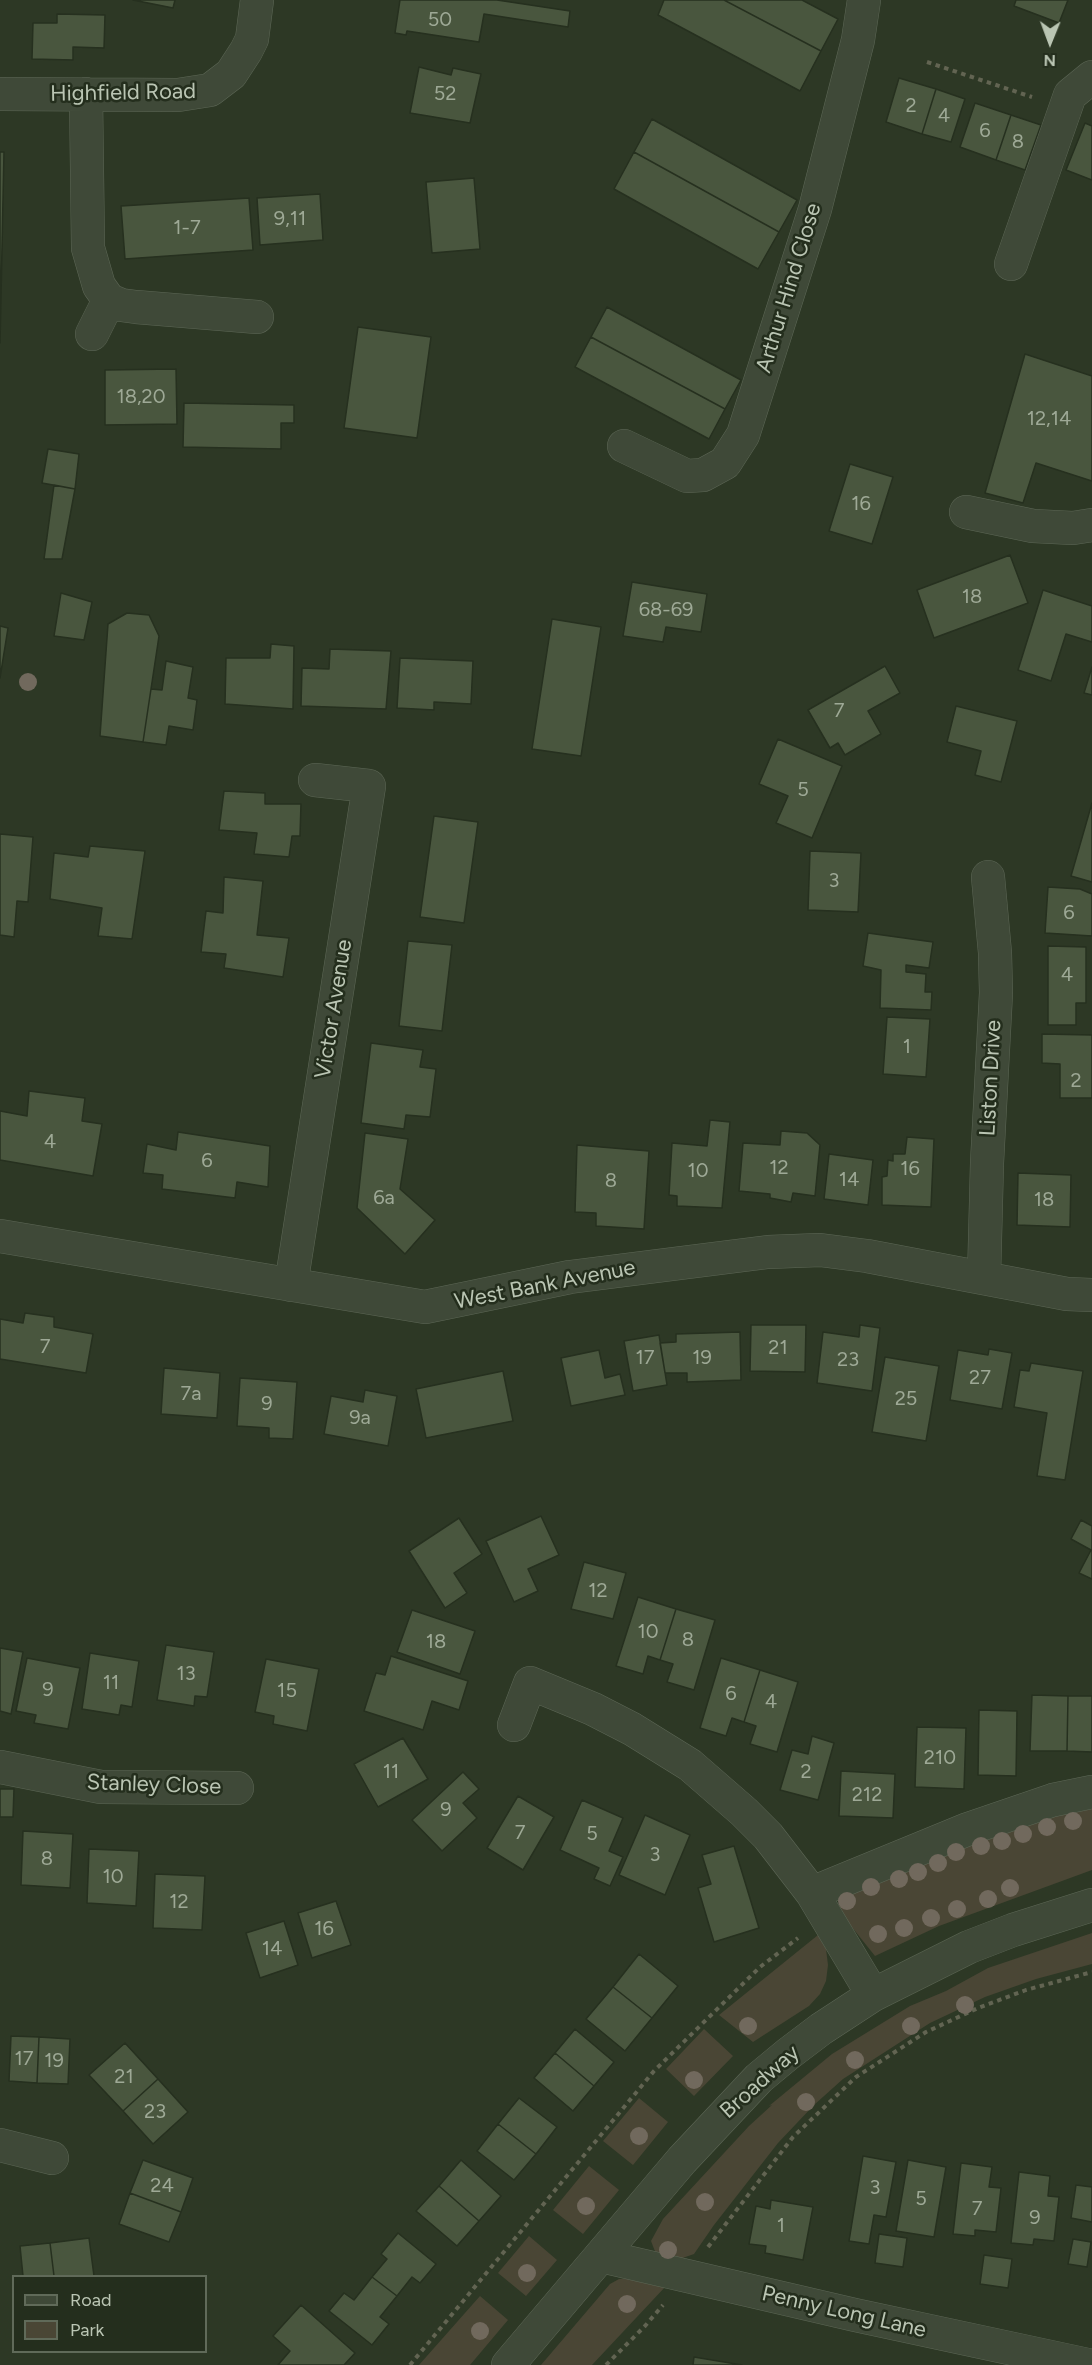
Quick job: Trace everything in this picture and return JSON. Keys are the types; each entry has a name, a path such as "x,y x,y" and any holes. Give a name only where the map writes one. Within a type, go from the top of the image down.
{"street":[{"name":"Highfield Road","path":"0,94 178,95 210,90 231,74 246,51 252,39 257,0"},
{"name":"Arthur Hind Close","path":"624,446 687,476 703,475 725,463 743,435 815,209 858,40 864,0"},
{"path":"1011,264 1070,95 1092,77"},
{"path":"86,94 88,248 99,285 109,300 121,305 136,307 257,317"},
{"path":"92,334 109,300"},
{"path":"966,512 1033,526 1073,528 1092,525"},
{"name":"Victor Avenue","path":"291,1285 369,786 315,780"},
{"name":"Liston Drive","path":"984,1278 987,1163 996,993 988,877"},
{"name":"West Bank Avenue","path":"0,1236 425,1306 570,1276 768,1252 820,1250 867,1256 1067,1293 1092,1295"},
{"path":"514,1725 534,1672 593,1709 632,1728 690,1765 723,1792 768,1836 819,1905 873,1995"},
{"name":"Stanley Close","path":"0,1767 101,1787 237,1788"},
{"path":"819,1905 968,1829 1053,1800 1092,1792"},
{"name":"Broadway","path":"508,2365 682,2160 759,2078 821,2029 873,1995 969,1947 1012,1930 1092,1905"},
{"path":"0,2145 52,2158"},
{"name":"Penny Long Lane","path":"602,2256 855,2315 1088,2365"}],"path":[{"path":"927,62 1036,99"},
{"path":"410,2365 654,2071 760,1967 819,1905"},
{"path":"606,2365 645,2326 674,2292 777,2156 808,2121 855,2077 926,2032 969,2012 1026,1990 1092,1972"}],"green space":[{"path":"1092,1807 1092,1870 939,1926 875,1956 839,1911 842,1897 1002,1828"},
{"path":"1092,1933 1092,1964 1036,1979 985,1997 930,2023 843,2079 814,2105 778,2143 694,2254 677,2260 656,2254 651,2241 663,2219 749,2126 772,2105 769,2106 832,2054 910,2006 946,1991 988,1968"},
{"path":"818,1935 826,1949 828,1965 826,1981 820,1994 809,2006 753,2042 719,2015"},
{"path":"704,2029 733,2056 694,2096 666,2069"},
{"path":"639,2098 668,2122 633,2165 603,2141"},
{"path":"589,2166 619,2190 583,2234 553,2210"},
{"path":"529,2236 557,2260 526,2296 498,2273"},
{"path":"630,2278 666,2286 592,2365 541,2365 610,2284 619,2279"},
{"path":"480,2296 508,2320 470,2365 419,2365"}],"building":[{"path":"133,0 175,0 173,8"},
{"path":"400,0 497,0 570,11 568,27 484,14 479,42 407,31 406,35 395,33"},
{"path":"664,0 724,0 821,51 800,91 658,15"},
{"path":"724,0 802,0 838,19 821,51"},
{"path":"1016,0 1068,0 1059,23 1014,6"},
{"path":"57,14 105,15 104,48 73,47 73,60 32,59 33,23 57,23"},
{"path":"419,67 451,75 453,68 481,74 470,123 410,113"},
{"path":"899,78 936,89 922,134 886,122"},
{"path":"936,89 965,99 951,142 922,134"},
{"path":"975,103 1011,115 996,160 960,147"},
{"path":"1011,115 1041,125 1025,170 996,160"},
{"path":"652,119 797,200 779,232 634,152"},
{"path":"1085,123 1092,126 1092,180 1066,170"},
{"path":"0,152 4,152 0,343"},
{"path":"634,152 779,232 758,269 614,189"},
{"path":"474,178 480,249 432,253 426,182"},
{"path":"320,194 323,240 260,245 257,198"},
{"path":"249,198 253,250 125,259 121,206"},
{"path":"607,307 741,380 725,409 591,337"},
{"path":"358,327 431,337 417,438 344,428"},
{"path":"591,337 725,409 709,439 575,367"},
{"path":"1025,354 1092,376 1092,481 1036,463 1023,503 985,493"},
{"path":"176,369 177,424 105,425 105,370"},
{"path":"184,403 294,405 294,423 281,423 281,449 183,447"},
{"path":"48,449 79,454 75,489 42,483"},
{"path":"850,464 893,477 872,544 829,531"},
{"path":"54,485 75,489 62,559 44,559"},
{"path":"1010,555 1028,603 934,638 917,590"},
{"path":"632,582 707,594 701,632 666,627 663,642 623,636"},
{"path":"1043,590 1092,606 1092,642 1066,634 1051,681 1018,670"},
{"path":"61,593 92,602 84,640 54,636"},
{"path":"127,613 149,615 159,636 143,742 100,736 108,624"},
{"path":"552,619 601,627 581,756 532,749"},
{"path":"0,626 8,628 0,678"},
{"path":"271,644 294,646 293,709 225,704 226,658 270,658"},
{"path":"330,649 391,651 386,709 301,706 302,668 329,669"},
{"path":"400,658 473,661 471,704 434,702 434,710 397,708"},
{"path":"166,661 193,667 188,698 197,700 193,730 169,726 166,745 143,742 151,689 162,690"},
{"path":"885,666 900,693 868,711 881,734 845,755 838,743 830,748 808,710"},
{"path":"1092,667 1092,695 1084,693"},
{"path":"956,706 1017,721 1001,782 975,775 981,751 947,742"},
{"path":"778,739 842,766 812,838 776,823 788,796 759,784"},
{"path":"224,791 265,793 265,804 301,804 300,836 292,836 289,857 254,854 257,833 219,830"},
{"path":"1092,803 1092,882 1071,876"},
{"path":"434,816 478,822 464,923 420,917"},
{"path":"0,834 33,837 28,902 17,901 14,937 0,935"},
{"path":"90,846 145,851 132,939 98,936 102,908 50,899 54,853 88,857"},
{"path":"810,851 861,853 858,912 808,910"},
{"path":"224,877 263,881 257,935 289,938 283,977 224,968 226,954 201,952 206,911 223,913"},
{"path":"1048,887 1080,889 1092,894 1092,936 1045,933"},
{"path":"868,933 933,942 929,968 906,965 906,972 926,974 925,992 932,992 931,1010 880,1008 881,970 863,966"},
{"path":"408,941 452,945 442,1031 399,1026"},
{"path":"1048,946 1086,947 1086,1003 1076,1003 1076,1025 1048,1025"},
{"path":"887,1017 930,1019 926,1077 883,1074"},
{"path":"1042,1034 1092,1035 1092,1098 1060,1098 1060,1064 1042,1063"},
{"path":"371,1043 423,1050 420,1067 436,1069 430,1117 406,1115 404,1129 361,1123"},
{"path":"29,1091 85,1098 82,1121 102,1124 93,1176 0,1160 0,1111 27,1116"},
{"path":"710,1120 730,1122 722,1208 677,1206 677,1196 669,1195 672,1143 707,1146"},
{"path":"781,1131 807,1133 820,1145 815,1196 793,1193 791,1202 770,1198 770,1194 739,1191 743,1143 780,1145"},
{"path":"178,1132 270,1146 268,1187 237,1182 235,1198 162,1189 163,1175 143,1173 147,1144 176,1150"},
{"path":"365,1133 408,1139 400,1189 435,1220 405,1254 357,1208"},
{"path":"907,1137 934,1139 931,1207 882,1205 882,1177 887,1176 888,1160 893,1161 893,1154 905,1154"},
{"path":"577,1145 649,1151 644,1229 596,1226 596,1213 575,1212"},
{"path":"829,1154 873,1160 868,1205 824,1199"},
{"path":"1018,1173 1071,1175 1070,1227 1017,1225"},
{"path":"25,1313 54,1317 54,1327 93,1334 86,1373 0,1359 0,1319 23,1323"},
{"path":"751,1325 806,1325 805,1372 750,1371"},
{"path":"860,1325 880,1328 872,1391 817,1383 823,1332 859,1337"},
{"path":"740,1332 741,1380 687,1382 687,1373 665,1373 660,1343 676,1342 676,1334"},
{"path":"659,1335 667,1385 633,1391 624,1341"},
{"path":"989,1349 1012,1353 1002,1409 950,1400 958,1350 988,1355"},
{"path":"599,1350 605,1378 620,1374 625,1395 571,1406 561,1358"},
{"path":"885,1357 939,1366 926,1441 872,1432"},
{"path":"1031,1363 1083,1371 1065,1480 1037,1476 1047,1413 1014,1407 1020,1370 1029,1371"},
{"path":"164,1368 220,1373 217,1418 161,1414"},
{"path":"503,1371 513,1421 426,1438 416,1389"},
{"path":"240,1378 297,1382 293,1439 269,1438 269,1428 237,1426"},
{"path":"365,1390 397,1396 388,1446 324,1434 331,1396 363,1402"},
{"path":"541,1516 559,1555 528,1569 538,1591 514,1602 486,1541"},
{"path":"459,1518 482,1554 454,1573 467,1593 445,1608 409,1551"},
{"path":"1081,1520 1092,1526 1092,1579 1079,1573 1091,1550 1071,1539"},
{"path":"584,1562 626,1573 613,1619 571,1609"},
{"path":"638,1597 676,1609 660,1660 648,1656 643,1674 616,1666"},
{"path":"676,1609 715,1620 694,1690 667,1682 673,1664 660,1660"},
{"path":"412,1610 475,1631 460,1674 397,1652"},
{"path":"166,1645 214,1652 207,1697 195,1696 194,1706 157,1700"},
{"path":"0,1648 23,1652 11,1714 0,1711"},
{"path":"90,1653 139,1661 132,1707 121,1705 119,1715 82,1709"},
{"path":"391,1656 468,1681 459,1710 432,1701 423,1730 364,1711 376,1673 385,1675"},
{"path":"27,1658 80,1668 68,1729 34,1723 36,1715 16,1711"},
{"path":"721,1658 760,1670 744,1722 732,1718 726,1736 700,1728"},
{"path":"266,1659 319,1669 307,1731 273,1724 274,1716 255,1712"},
{"path":"760,1670 798,1682 777,1752 750,1744 756,1726 744,1722"},
{"path":"1032,1695 1068,1696 1067,1751 1030,1751"},
{"path":"1068,1696 1092,1696 1092,1752 1067,1751"},
{"path":"979,1710 1017,1711 1016,1776 978,1775"},
{"path":"917,1727 966,1728 964,1789 915,1787"},
{"path":"812,1736 834,1743 818,1800 780,1790 792,1750 808,1754"},
{"path":"403,1738 428,1779 378,1807 354,1764"},
{"path":"841,1771 895,1774 893,1818 839,1816"},
{"path":"463,1772 479,1789 463,1803 477,1818 442,1851 412,1820"},
{"path":"0,1789 14,1789 13,1817 0,1817"},
{"path":"518,1796 554,1817 523,1870 487,1848"},
{"path":"582,1800 623,1818 609,1851 623,1857 610,1886 594,1879 599,1868 560,1850"},
{"path":"645,1815 690,1835 665,1895 619,1875"},
{"path":"23,1831 73,1834 70,1888 21,1885"},
{"path":"734,1846 759,1928 714,1942 698,1888 711,1884 702,1855"},
{"path":"89,1849 139,1851 136,1906 87,1903"},
{"path":"155,1874 205,1876 202,1930 153,1928"},
{"path":"336,1901 351,1945 312,1958 298,1913"},
{"path":"284,1921 298,1965 260,1978 246,1933"},
{"path":"639,1954 678,1986 652,2018 613,1987"},
{"path":"613,1987 652,2018 625,2051 586,2019"},
{"path":"575,2029 614,2062 594,2086 555,2053"},
{"path":"11,2036 39,2037 37,2083 9,2081"},
{"path":"39,2037 70,2039 68,2084 37,2083"},
{"path":"125,2043 158,2079 123,2111 89,2075"},
{"path":"555,2053 594,2086 573,2111 534,2078"},
{"path":"158,2079 188,2112 153,2144 123,2111"},
{"path":"519,2098 557,2127 536,2154 498,2124"},
{"path":"498,2124 536,2154 514,2180 477,2151"},
{"path":"863,2156 896,2162 886,2217 874,2215 869,2244 849,2241"},
{"path":"143,2160 193,2178 181,2212 130,2193"},
{"path":"461,2160 501,2196 479,2221 439,2186"},
{"path":"908,2160 946,2167 934,2237 896,2231"},
{"path":"961,2163 992,2167 989,2187 1001,2188 996,2232 975,2230 975,2236 953,2234"},
{"path":"1019,2172 1050,2176 1048,2196 1059,2197 1054,2241 1034,2239 1033,2245 1011,2243"},
{"path":"1076,2185 1092,2187 1092,2222 1071,2218"},
{"path":"439,2186 479,2221 457,2246 416,2211"},
{"path":"130,2193 181,2212 169,2242 119,2224"},
{"path":"771,2200 813,2207 803,2260 765,2253 766,2246 749,2244 756,2206 770,2209"},
{"path":"398,2233 436,2264 420,2283 412,2277 397,2296 372,2277 387,2259 381,2254"},
{"path":"879,2234 907,2238 903,2267 875,2263"},
{"path":"89,2238 94,2275 54,2275 50,2243"},
{"path":"1073,2239 1091,2242 1087,2267 1068,2264"},
{"path":"50,2243 54,2275 23,2275 20,2246"},
{"path":"984,2255 1012,2259 1008,2288 980,2284"},
{"path":"372,2277 397,2296 380,2317 389,2324 372,2345 329,2311 344,2293 354,2300"},
{"path":"301,2305 355,2353 344,2365 278,2365 290,2351 273,2336"},
{"path":"694,2357 742,2365 693,2365"}]}
